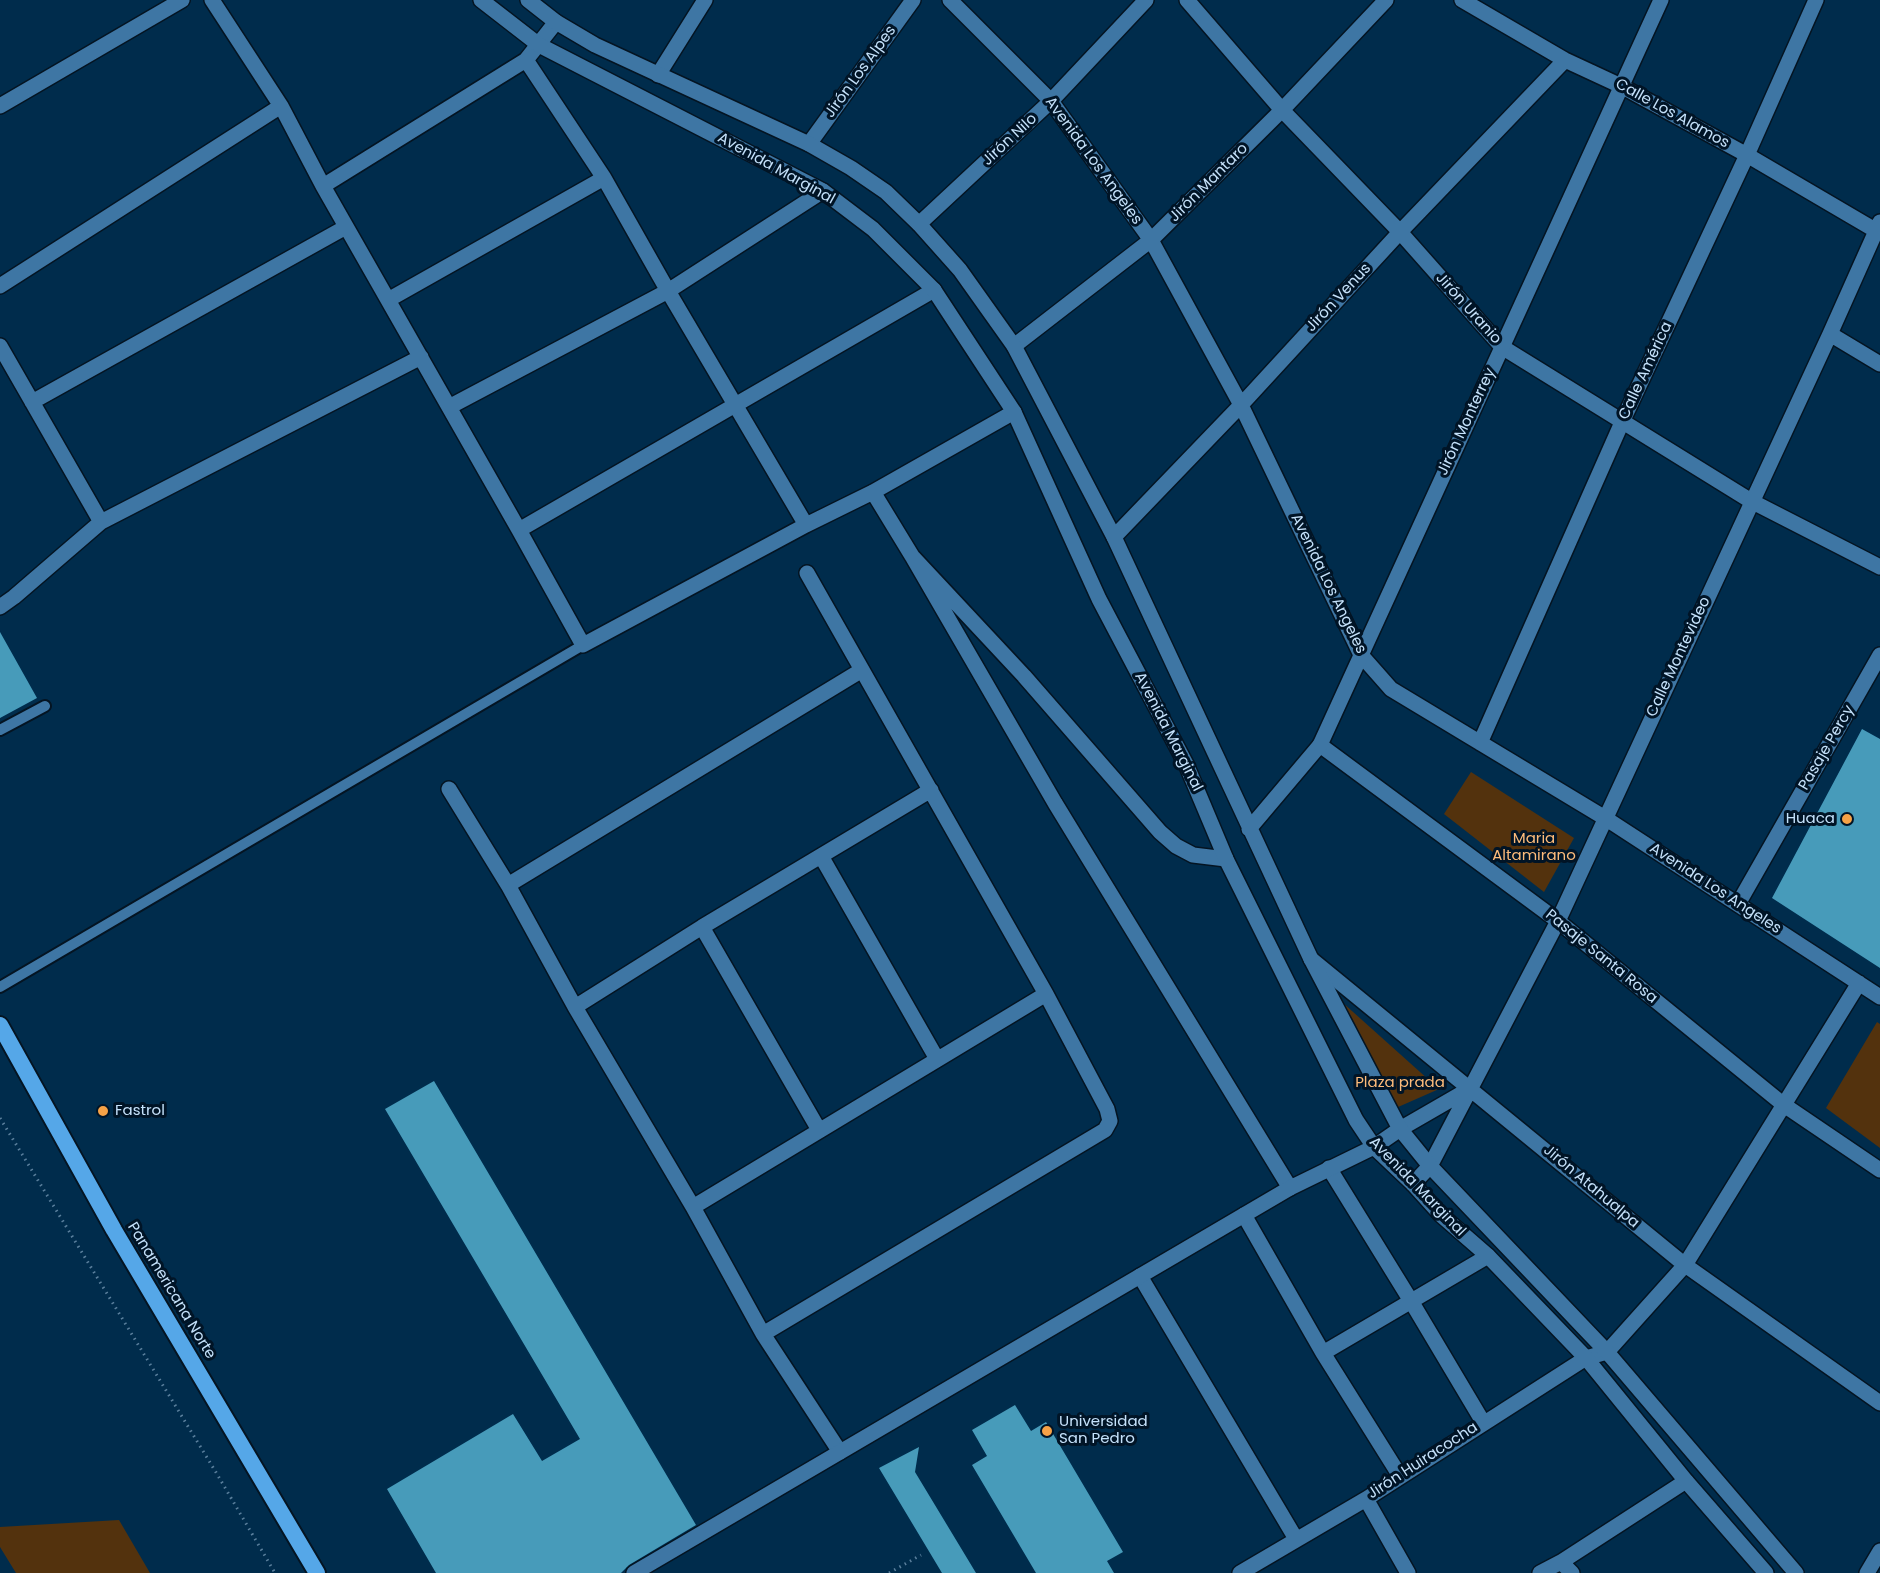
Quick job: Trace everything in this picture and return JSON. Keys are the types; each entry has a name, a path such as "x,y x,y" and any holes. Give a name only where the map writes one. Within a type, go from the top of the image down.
{"highway":[{"name":"Panamericana Norte","path":"0,1025 114,1230 317,1573"}],"street":[{"path":"0,106 183,0"},
{"path":"212,0 281,106 323,186 583,645 806,525 873,492 1014,412"},
{"name":"Avenida Marginal","path":"481,0 539,45 823,191 873,229 934,290 1014,412 1099,599 1186,764 1226,859 1356,1120 1374,1147 1413,1184 1441,1215 1488,1256 1586,1358 1686,1481 1766,1573"},
{"name":"Avenida Marginal","path":"528,0 556,22 595,45 809,144 851,168 886,192 919,224 960,270 1014,346 1114,537 1311,959 1400,1129 1430,1166 1607,1352 1796,1573"},
{"path":"658,75 705,0"},
{"name":"Jirón Los Alpes","path":"809,144 913,0"},
{"name":"Avenida Los Angeles","path":"950,0 1051,101 1151,240 1241,405 1361,655 1391,689 1605,818 1880,998"},
{"name":"Jirón Nilo","path":"919,224 1051,101 1146,0"},
{"name":"Jirón Uranio","path":"1187,0 1282,110 1400,232 1502,347 1752,501 1880,567"},
{"name":"Jirón Mantaro","path":"1014,346 1151,240 1282,110 1386,0"},
{"name":"Calle Los Alamos","path":"1462,0 1565,60 1621,86 1879,229"},
{"name":"Jirón Monterrey","path":"1249,829 1320,745 1661,0"},
{"name":"Calle América","path":"1480,743 1623,420 1747,155 1816,0"},
{"path":"323,186 526,60 556,22"},
{"path":"526,60 604,178 734,405 806,525"},
{"name":"Jirón Venus","path":"1114,537 1565,60"},
{"path":"0,286 281,106"},
{"path":"388,300 604,178"},
{"path":"449,407 668,291 823,191"},
{"path":"32,402 346,227"},
{"name":"Calle Montevideo","path":"1413,1184 1430,1166 1558,921 1879,229"},
{"path":"519,530 934,290"},
{"path":"1830,334 1880,364"},
{"path":"0,346 101,522"},
{"path":"0,607 101,522 421,357"},
{"path":"873,492 1055,804 1290,1188"},
{"path":"912,556 1024,676 1160,832 1176,846 1193,855 1226,859"},
{"path":"763,1334 1105,1130 1110,1121 1107,1109 1046,994 807,573"},
{"name":"Pasaje Percy","path":"1738,904 1880,655"},
{"path":"508,885 862,670"},
{"name":"Pasaje Santa Rosa","path":"1320,745 1558,921 1784,1105 1880,1170"},
{"path":"449,789 508,885 575,1007 693,1207 763,1334 840,1452"},
{"path":"575,1007 702,927 931,790"},
{"path":"821,856 937,1059"},
{"path":"702,927 819,1130"},
{"name":"Jirón Atahualpa","path":"1311,959 1685,1265 1880,1404"},
{"path":"1607,1352 1685,1265 1859,983"},
{"path":"693,1207 1046,994"},
{"path":"634,1573 1290,1188 1374,1147 1400,1129 1471,1088"},
{"path":"1329,1168 1483,1422"},
{"path":"1244,1215 1323,1353 1400,1476"},
{"path":"1323,1353 1488,1256"},
{"path":"1140,1276 1296,1539"},
{"name":"Jirón Huiracocha","path":"1242,1573 1366,1499 1586,1358 1607,1352"},
{"path":"1540,1573 1566,1569 1686,1481"},
{"path":"1366,1499 1408,1573"},
{"path":"1867,1573 1880,1551"}],"lane":[{"path":"0,987 583,645"},
{"path":"0,730 45,706"}],"path":[{"path":"0,1118 218,1474 275,1573"},
{"path":"890,1573 921,1555"}],"green space":[{"name":"Maria Altamirano","path":"1471,772 1574,838 1544,892 1444,814"},
{"name":"Plaza prada","path":"1333,994 1439,1089 1389,1111"},
{"path":"1877,1022 1880,1024 1880,1148 1826,1108"},
{"path":"119,1520 150,1573 16,1573 0,1547 0,1527"}],"building":[{"path":"0,632 37,698 0,718"},
{"name":"Huaca","path":"1862,729 1880,739 1880,968 1772,898"},
{"path":"434,1081 696,1525 629,1565 621,1573 436,1573 387,1489 513,1414 542,1461 580,1439 385,1109"},
{"path":"1015,1405 1031,1431 1046,1422 1123,1552 1107,1561 1114,1573 1036,1573 972,1465 987,1456 972,1430"},
{"path":"919,1447 915,1472 976,1573 942,1573 879,1468"}],"place":[{"name":"Huaca","path":"1847,819"},
{"name":"Fastrol","path":"103,1111"},
{"name":"Universidad San Pedro","path":"1047,1431"}]}
